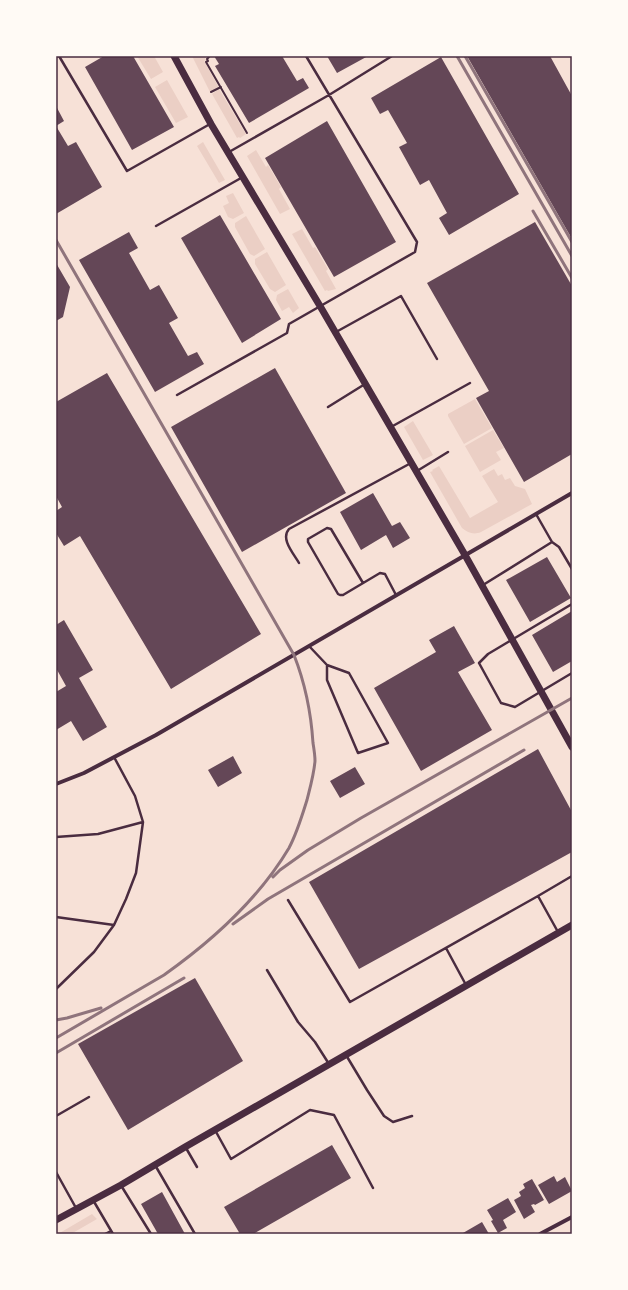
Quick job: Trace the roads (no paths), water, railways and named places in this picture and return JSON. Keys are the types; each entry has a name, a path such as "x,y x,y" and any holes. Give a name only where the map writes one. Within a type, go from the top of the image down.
{"street":[{"path":"174,56 211,124 244,177 465,555 572,747"},
{"path":"56,784 84,773 156,735 572,493"},
{"path":"56,1220 121,1185 215,1129 572,925"},
{"path":"540,1234 572,1218"}],"lane":[{"path":"59,56 127,171 211,124"},
{"path":"177,395 287,333 289,324 415,252 417,242 306,56"},
{"path":"229,153 329,95 392,56"},
{"path":"156,226 244,177"},
{"path":"335,332 401,296 437,359"},
{"path":"390,427 470,383"},
{"path":"328,407 365,384"},
{"path":"416,471 448,452"},
{"path":"300,563 285,539 286,532 289,529 411,462"},
{"path":"536,514 552,542 559,547 572,569"},
{"path":"363,583 331,529 327,528 308,539 308,542 340,596 343,595 380,573 384,574 396,595"},
{"path":"482,585 552,542"},
{"path":"572,604 488,654 479,663 501,703 515,707 572,673"},
{"path":"309,646 327,665 349,673 388,743 358,753 327,680 327,665"},
{"path":"56,989 94,952 114,925 136,873 143,822 135,796 114,757"},
{"path":"56,837 98,834 143,822"},
{"path":"288,900 350,1002 572,876"},
{"path":"538,896 559,933"},
{"path":"56,917 114,925"},
{"path":"446,948 466,986"},
{"path":"267,970 298,1022 315,1042 329,1064"},
{"path":"346,1054 384,1116 393,1122 412,1116"},
{"path":"56,1116 89,1097"},
{"path":"215,1129 231,1159 310,1110 334,1115 373,1188"},
{"path":"185,1147 196,1167"},
{"path":"155,1164 195,1234"},
{"path":"56,1172 77,1209"},
{"path":"121,1185 151,1234"},
{"path":"93,1200 113,1234"},
{"path":"105,1234 111,1231"}],"railway":[{"path":"457,56 572,256"},
{"path":"465,56 572,242"},
{"path":"533,211 572,278"},
{"path":"56,240 294,655 307,698 315,754 313,776 307,800 292,842 277,867 248,902 216,934 164,975 56,1038"},
{"path":"273,877 280,870 308,850 361,818 572,698"},
{"path":"233,924 268,899 524,750"},
{"path":"56,1053 184,978"},
{"path":"56,1020 101,1008"}]}
